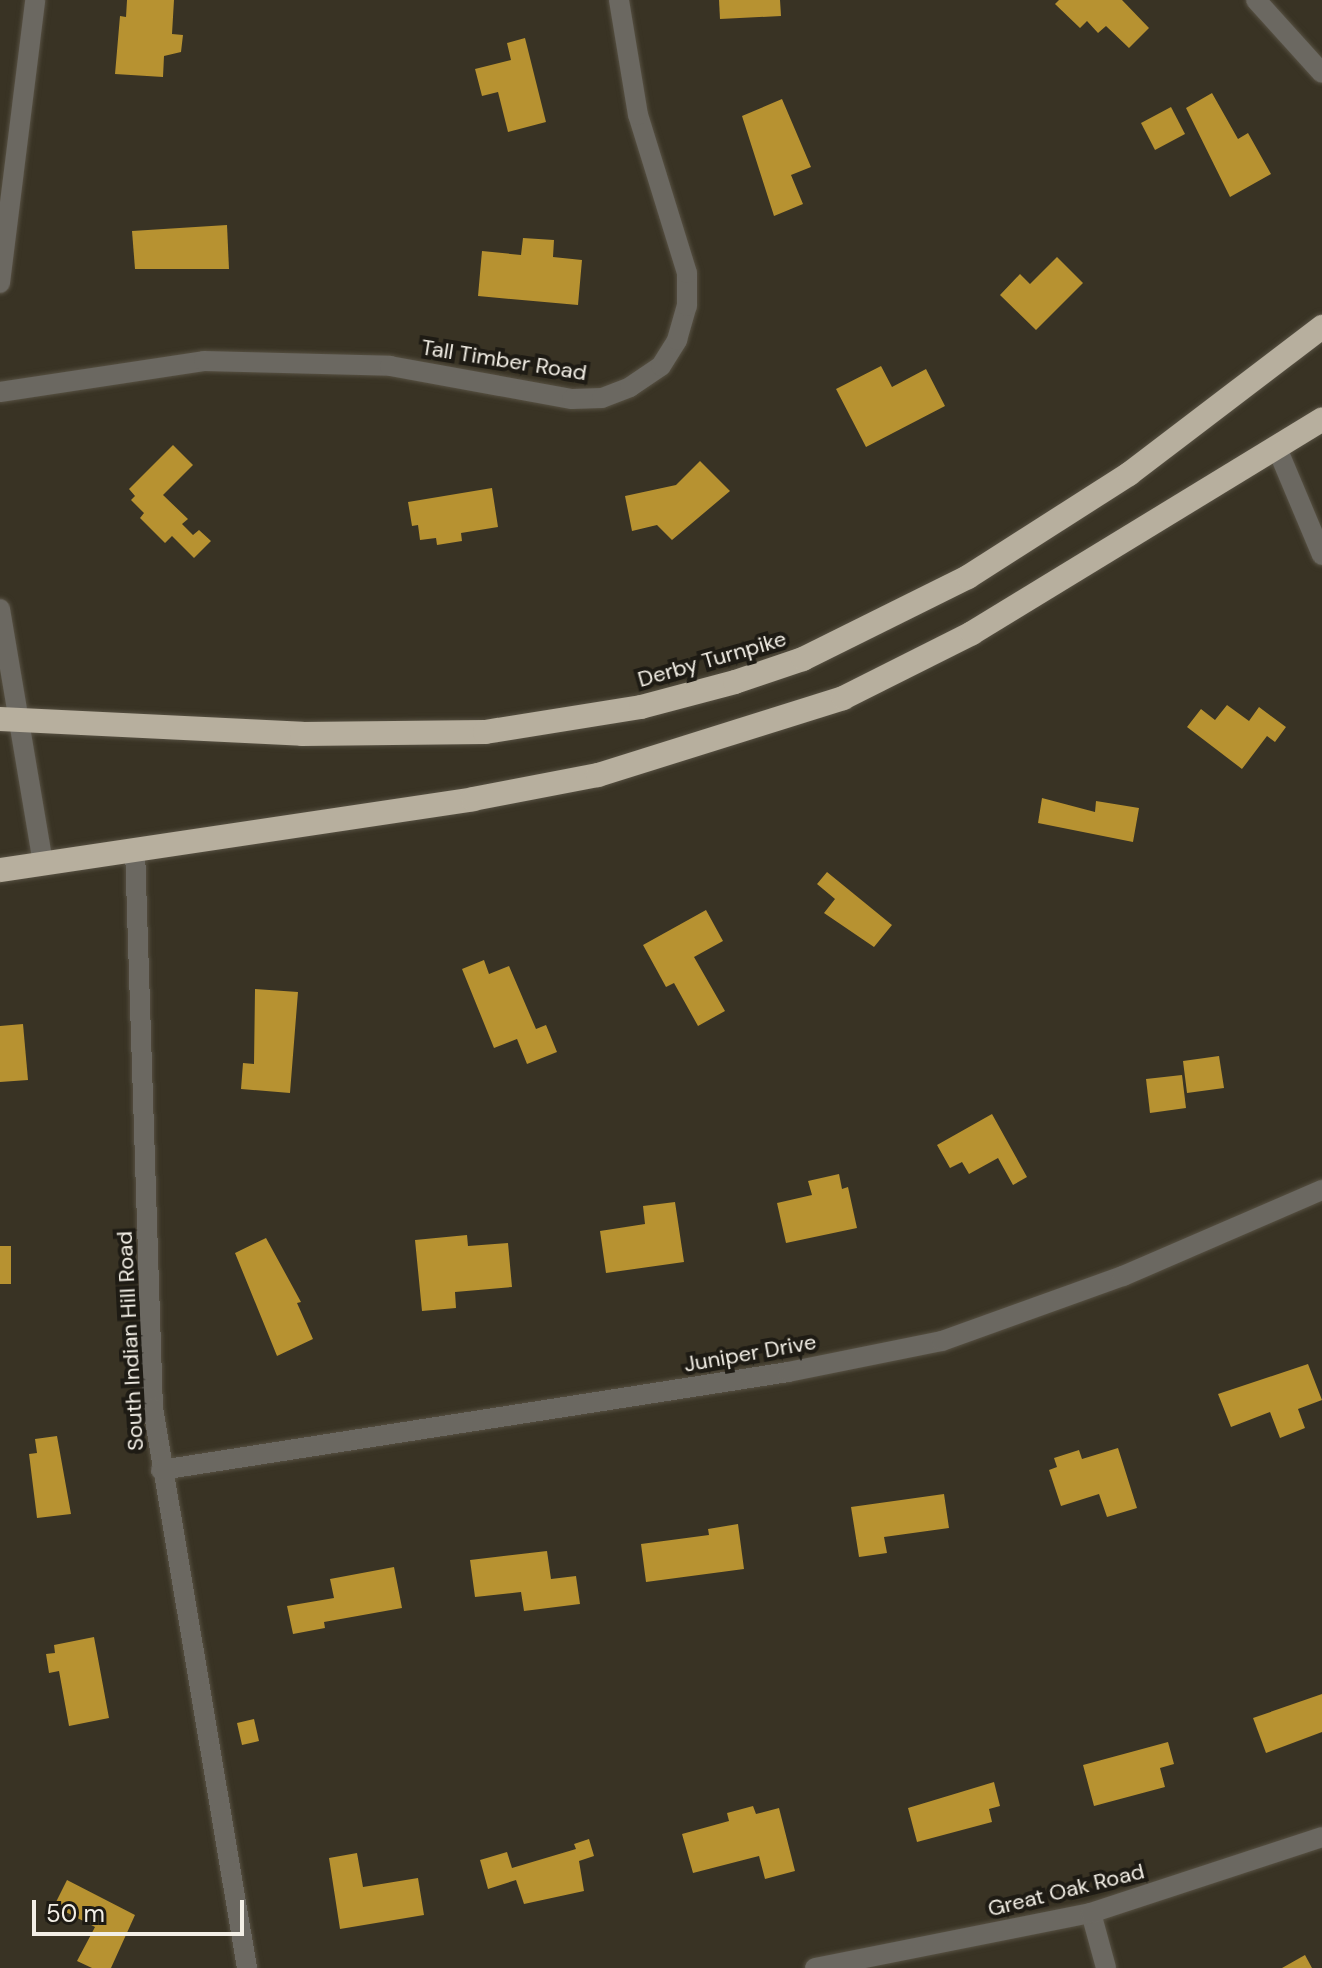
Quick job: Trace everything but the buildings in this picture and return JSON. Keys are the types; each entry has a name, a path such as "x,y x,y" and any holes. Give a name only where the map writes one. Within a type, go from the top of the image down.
{"highway":[{"name":"Derby Turnpike","path":"10,719 302,734 485,732 617,712 735,682 803,659 968,577 1129,474 1322,327"},
{"path":"0,870 473,799 598,775 843,698 972,633 1322,419"}],"street":[{"path":"0,283 35,0"},
{"name":"Tall Timber Road","path":"0,392 204,361 390,366 572,399 602,398 630,387 661,366 677,340 687,306 687,273 638,115 619,0"},
{"path":"1256,0 1322,73"},
{"path":"1277,448 1322,555"},
{"path":"0,609 10,719 43,863"},
{"name":"South Indian Hill Road","path":"135,849 153,1408 247,1968"},
{"name":"Juniper Drive","path":"161,1470 788,1372 942,1341 1166,1259 1322,1190"},
{"name":"Great Oak Road","path":"815,1968 1091,1913 1322,1837"},
{"path":"1091,1913 1106,1968"}]}
